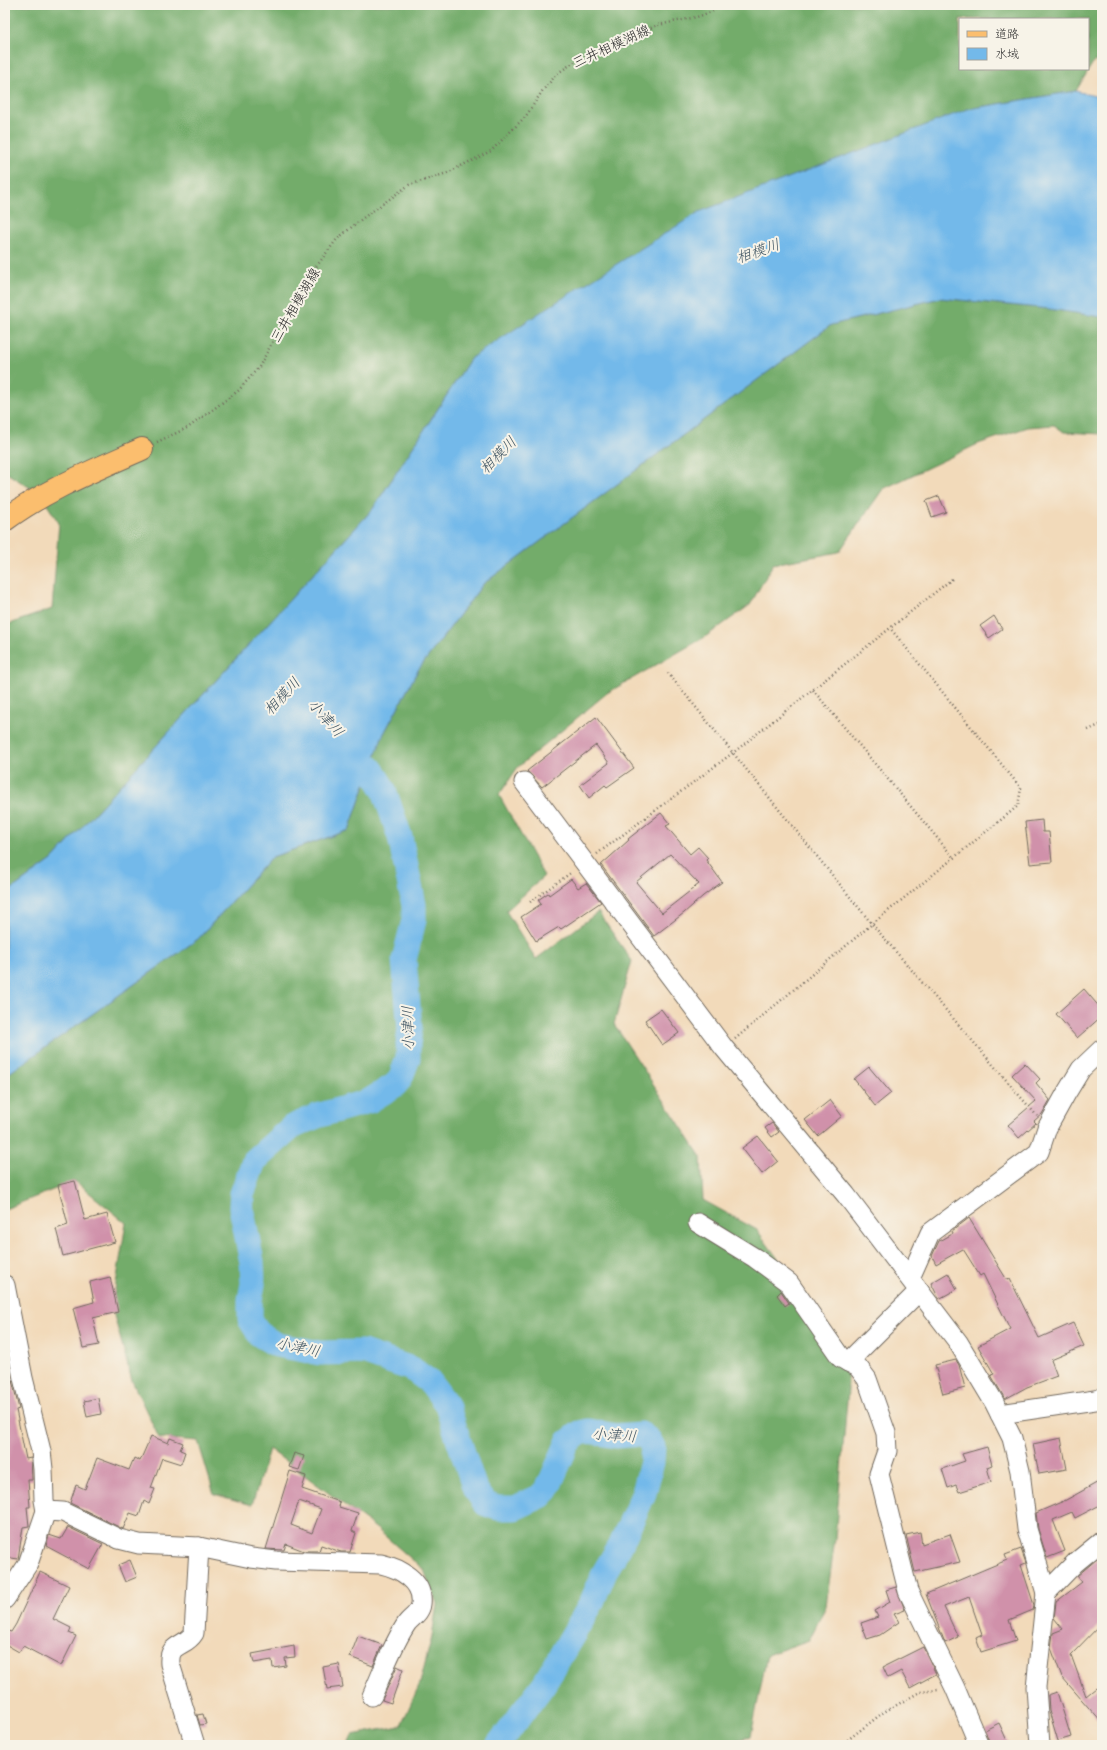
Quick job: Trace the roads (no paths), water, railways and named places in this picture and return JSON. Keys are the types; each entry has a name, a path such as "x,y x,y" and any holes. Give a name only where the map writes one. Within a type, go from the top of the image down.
{"main road":[{"path":"5,520 25,505 55,489 142,450"}],"street":[{"path":"524,782 724,1048 846,1195 958,1342 1000,1414 1012,1438 1020,1471 1027,1529 1046,1593 1036,1687 1040,1745"},
{"path":"848,1362 914,1284 930,1233 1038,1152 1047,1128 1081,1069 1102,1049"},
{"path":"698,1223 755,1258 789,1284 841,1358 858,1367 867,1379 886,1433 886,1451 879,1474 908,1591 955,1688 979,1745"},
{"path":"5,1285 22,1378 41,1451 46,1511 28,1564 5,1599"},
{"path":"1000,1414 1102,1398"},
{"path":"46,1511 62,1512 119,1539 139,1544 199,1547 251,1558 276,1561 380,1564 404,1572 419,1591 421,1607 404,1628 372,1696"},
{"path":"1046,1593 1075,1563 1102,1542"},
{"path":"195,1745 170,1664 169,1656 170,1652 175,1647 191,1638 194,1632 199,1547"}],"water":[{"name":"相模川","path":"1076,91 1102,98 1102,317 1049,309 940,298 831,325 483,584 418,670 382,737 349,830 272,857 198,939 5,1076 5,894 52,860 372,510 471,358 699,212 968,109"}],"waterway":[{"name":"小津川","path":"348,743 372,770 384,790 400,837 414,905 414,920 404,960 410,1029 408,1058 400,1079 395,1085 369,1101 317,1116 292,1127 254,1161 242,1194 241,1207 252,1262 253,1284 250,1300 250,1319 260,1335 277,1345 320,1353 363,1352 412,1369 431,1383 447,1405 475,1489 486,1504 498,1508 515,1508 541,1496 547,1490 568,1442 580,1433 589,1431 616,1436 641,1434 649,1440 653,1447 652,1462 644,1493 620,1546 605,1571 591,1604 544,1684 498,1745"}]}
